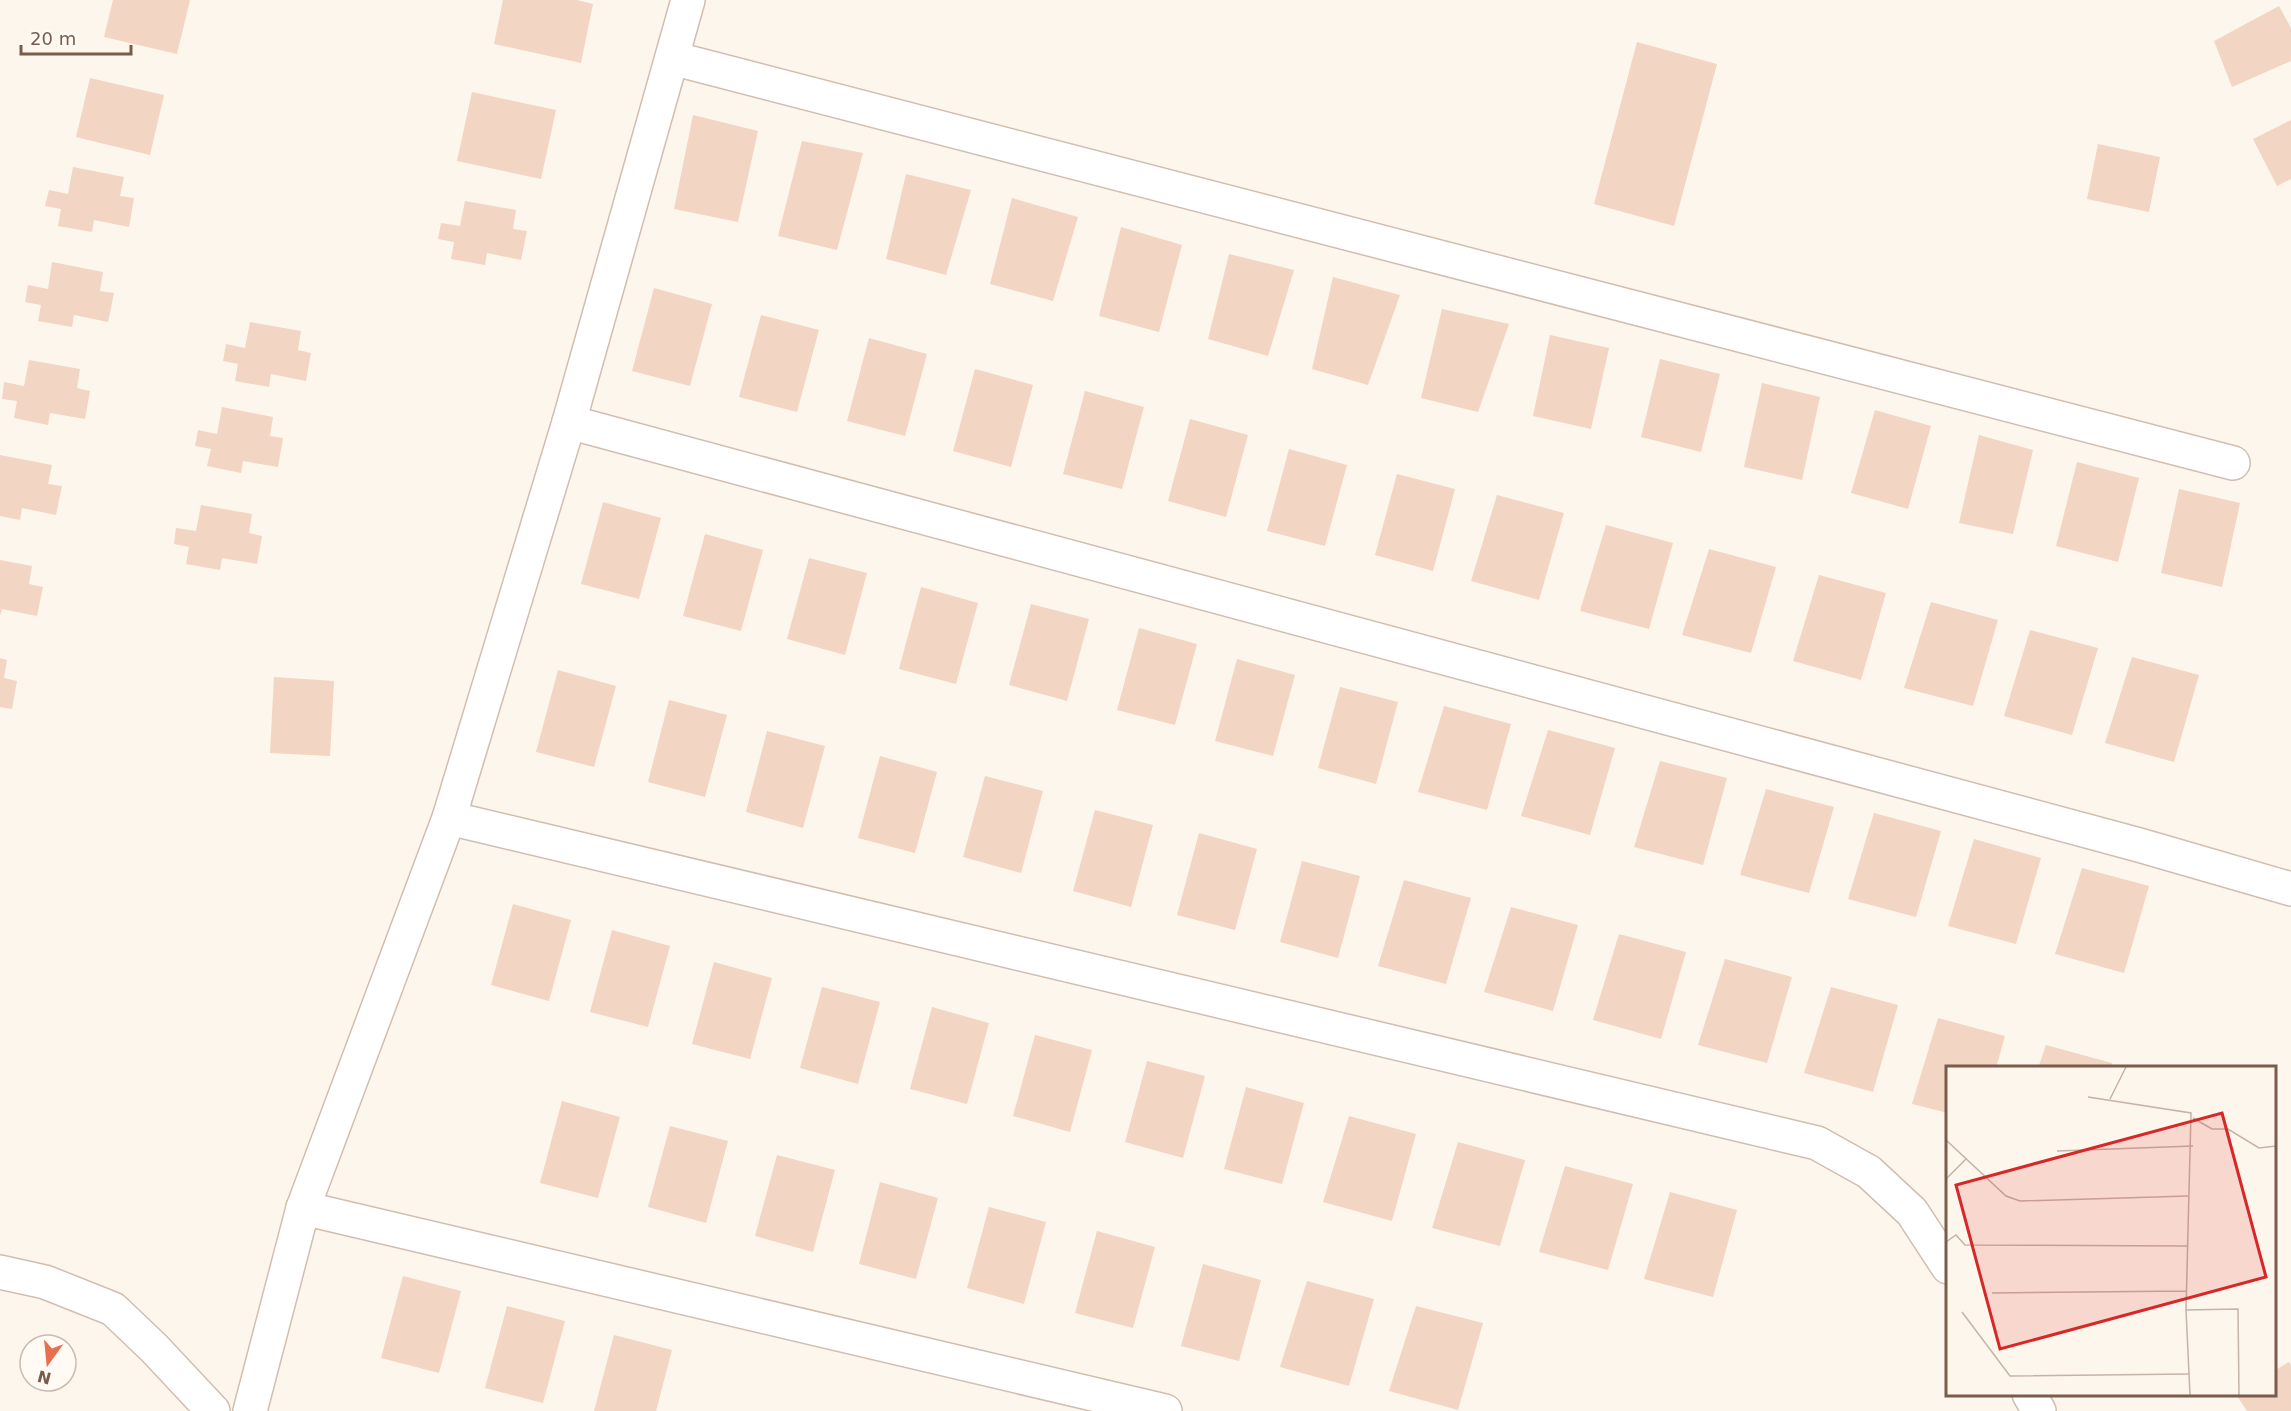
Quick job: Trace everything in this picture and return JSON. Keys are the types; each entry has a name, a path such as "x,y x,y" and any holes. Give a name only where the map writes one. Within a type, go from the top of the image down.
{"street":[{"path":"250,1411 303,1208 449,818 569,422 688,0"},
{"path":"672,58 2233,463"},
{"path":"569,422 2104,836 2291,889"},
{"path":"449,818 1816,1143 1869,1172 1912,1212 1946,1265"},
{"path":"303,1208 1165,1411"},
{"path":"0,1272 45,1282 113,1309 154,1348 213,1411"},
{"path":"2030,1396 2039,1411"}],"building":[{"path":"113,0 190,0 177,54 104,37"},
{"path":"503,0 577,0 593,4 581,63 494,44"},
{"path":"2279,6 2291,28 2291,61 2232,87 2214,41"},
{"path":"1637,42 1717,64 1674,226 1594,204"},
{"path":"90,78 164,95 150,155 76,137"},
{"path":"472,92 556,110 541,179 457,161"},
{"path":"693,115 758,131 738,222 674,209"},
{"path":"2291,120 2291,179 2277,186 2253,139"},
{"path":"802,141 863,153 837,250 778,236"},
{"path":"2098,144 2160,157 2149,212 2087,199"},
{"path":"73,167 124,177 120,196 134,198 129,227 94,220 92,232 58,226 61,209 45,206 49,190 68,194"},
{"path":"906,174 971,190 946,275 886,259"},
{"path":"1012,198 1078,217 1053,301 990,284"},
{"path":"465,201 516,210 513,229 527,231 521,260 487,253 485,265 451,259 454,242 438,239 441,223 460,226"},
{"path":"1121,227 1182,245 1159,332 1099,316"},
{"path":"1229,254 1294,270 1268,356 1208,339"},
{"path":"52,262 103,272 100,291 114,293 108,322 74,315 72,327 38,321 41,305 25,302 28,285 48,289"},
{"path":"1333,277 1400,295 1368,385 1312,369"},
{"path":"654,288 712,304 690,386 632,371"},
{"path":"1442,309 1509,324 1478,412 1421,398"},
{"path":"761,315 819,330 797,412 739,397"},
{"path":"250,322 301,331 298,350 311,353 306,381 271,374 269,387 235,381 238,364 223,361 226,344 245,348"},
{"path":"1550,335 1609,348 1591,429 1533,416"},
{"path":"869,338 927,354 905,436 847,421"},
{"path":"1660,359 1720,374 1701,452 1641,437"},
{"path":"29,360 80,369 77,388 90,391 85,419 50,413 48,425 14,418 17,401 2,399 4,382 24,386"},
{"path":"975,369 1033,385 1011,467 953,451"},
{"path":"1762,383 1820,397 1802,480 1744,467"},
{"path":"1085,391 1144,407 1122,489 1063,474"},
{"path":"222,407 273,417 270,436 283,438 278,467 243,461 241,473 207,466 211,449 195,446 198,430 217,434"},
{"path":"1875,410 1931,426 1908,509 1851,493"},
{"path":"1190,419 1248,435 1226,517 1168,501"},
{"path":"1979,435 2033,450 2013,534 1959,523"},
{"path":"1289,449 1347,465 1325,546 1267,531"},
{"path":"0,455 52,465 48,484 62,486 56,515 22,508 20,520 0,516"},
{"path":"2077,462 2139,478 2118,562 2056,546"},
{"path":"1397,474 1455,489 1433,571 1375,555"},
{"path":"2179,489 2240,503 2222,587 2161,573"},
{"path":"1497,495 1564,513 1539,600 1471,581"},
{"path":"603,502 661,518 639,599 581,584"},
{"path":"201,505 252,514 249,533 262,536 257,564 222,558 220,570 186,564 189,547 174,544 176,528 196,531"},
{"path":"1606,525 1673,543 1649,629 1580,611"},
{"path":"705,534 763,550 741,631 683,616"},
{"path":"1709,549 1776,567 1751,653 1682,635"},
{"path":"809,558 867,573 845,655 787,639"},
{"path":"0,560 32,566 29,584 43,587 37,616 2,609 0,616"},
{"path":"1819,575 1886,593 1861,680 1793,661"},
{"path":"921,587 978,603 956,684 899,669"},
{"path":"1931,602 1998,620 1973,706 1904,688"},
{"path":"1031,604 1089,619 1067,701 1009,685"},
{"path":"1139,628 1197,644 1175,725 1117,710"},
{"path":"2030,630 2098,648 2072,735 2004,716"},
{"path":"2132,657 2199,675 2174,762 2105,743"},
{"path":"0,658 7,660 4,678 17,681 12,709 0,707"},
{"path":"1237,659 1295,675 1273,756 1215,741"},
{"path":"558,670 616,686 594,767 536,752"},
{"path":"274,677 334,681 330,756 270,753"},
{"path":"1340,687 1398,702 1376,784 1318,768"},
{"path":"669,700 727,715 705,797 648,782"},
{"path":"1444,706 1511,724 1487,810 1418,792"},
{"path":"1548,730 1615,748 1590,835 1521,816"},
{"path":"767,731 825,746 803,828 746,812"},
{"path":"880,756 937,772 915,853 858,838"},
{"path":"1660,761 1727,778 1703,865 1634,847"},
{"path":"985,776 1043,791 1021,873 963,857"},
{"path":"1766,789 1834,807 1809,893 1740,875"},
{"path":"1095,810 1153,825 1131,907 1073,891"},
{"path":"1874,813 1941,831 1916,917 1848,899"},
{"path":"1199,833 1257,849 1235,930 1177,915"},
{"path":"1974,839 2041,858 2016,944 1948,926"},
{"path":"1302,861 1360,876 1338,958 1280,942"},
{"path":"2082,868 2149,886 2124,973 2055,954"},
{"path":"1404,880 1471,898 1446,984 1378,966"},
{"path":"513,904 571,920 549,1001 491,985"},
{"path":"1511,907 1578,925 1553,1011 1484,992"},
{"path":"612,930 670,946 648,1027 590,1012"},
{"path":"1619,934 1686,952 1661,1039 1593,1020"},
{"path":"1725,959 1792,977 1767,1063 1698,1045"},
{"path":"714,962 772,978 750,1059 692,1044"},
{"path":"822,987 880,1002 858,1084 800,1068"},
{"path":"1831,987 1898,1005 1873,1092 1804,1073"},
{"path":"932,1007 989,1023 967,1104 910,1089"},
{"path":"1938,1018 2005,1036 1997,1066 1946,1066 1946,1112 1912,1104"},
{"path":"1035,1035 1092,1050 1070,1132 1013,1116"},
{"path":"2046,1045 2112,1063 2111,1066 2039,1066"},
{"path":"1147,1061 1205,1076 1183,1158 1125,1142"},
{"path":"1246,1087 1304,1103 1282,1184 1224,1169"},
{"path":"562,1101 620,1117 598,1198 540,1183"},
{"path":"1349,1116 1416,1134 1392,1221 1323,1202"},
{"path":"670,1126 728,1141 706,1223 648,1207"},
{"path":"1458,1142 1525,1160 1500,1246 1432,1228"},
{"path":"777,1155 835,1170 813,1252 755,1236"},
{"path":"1565,1166 1633,1184 1608,1270 1539,1252"},
{"path":"880,1182 938,1198 916,1279 859,1264"},
{"path":"1670,1192 1737,1210 1713,1297 1644,1279"},
{"path":"989,1207 1046,1222 1024,1304 967,1288"},
{"path":"1097,1231 1155,1247 1133,1328 1075,1313"},
{"path":"1203,1264 1261,1280 1239,1361 1181,1346"},
{"path":"403,1276 461,1291 439,1373 381,1358"},
{"path":"1307,1281 1374,1299 1349,1386 1280,1367"},
{"path":"507,1306 565,1321 543,1403 485,1388"},
{"path":"1416,1306 1483,1323 1458,1410 1389,1391"},
{"path":"614,1335 672,1350 656,1411 594,1411"},
{"path":"2289,1362 2291,1365 2291,1411 2247,1411 2237,1396 2276,1396 2276,1370"}]}
